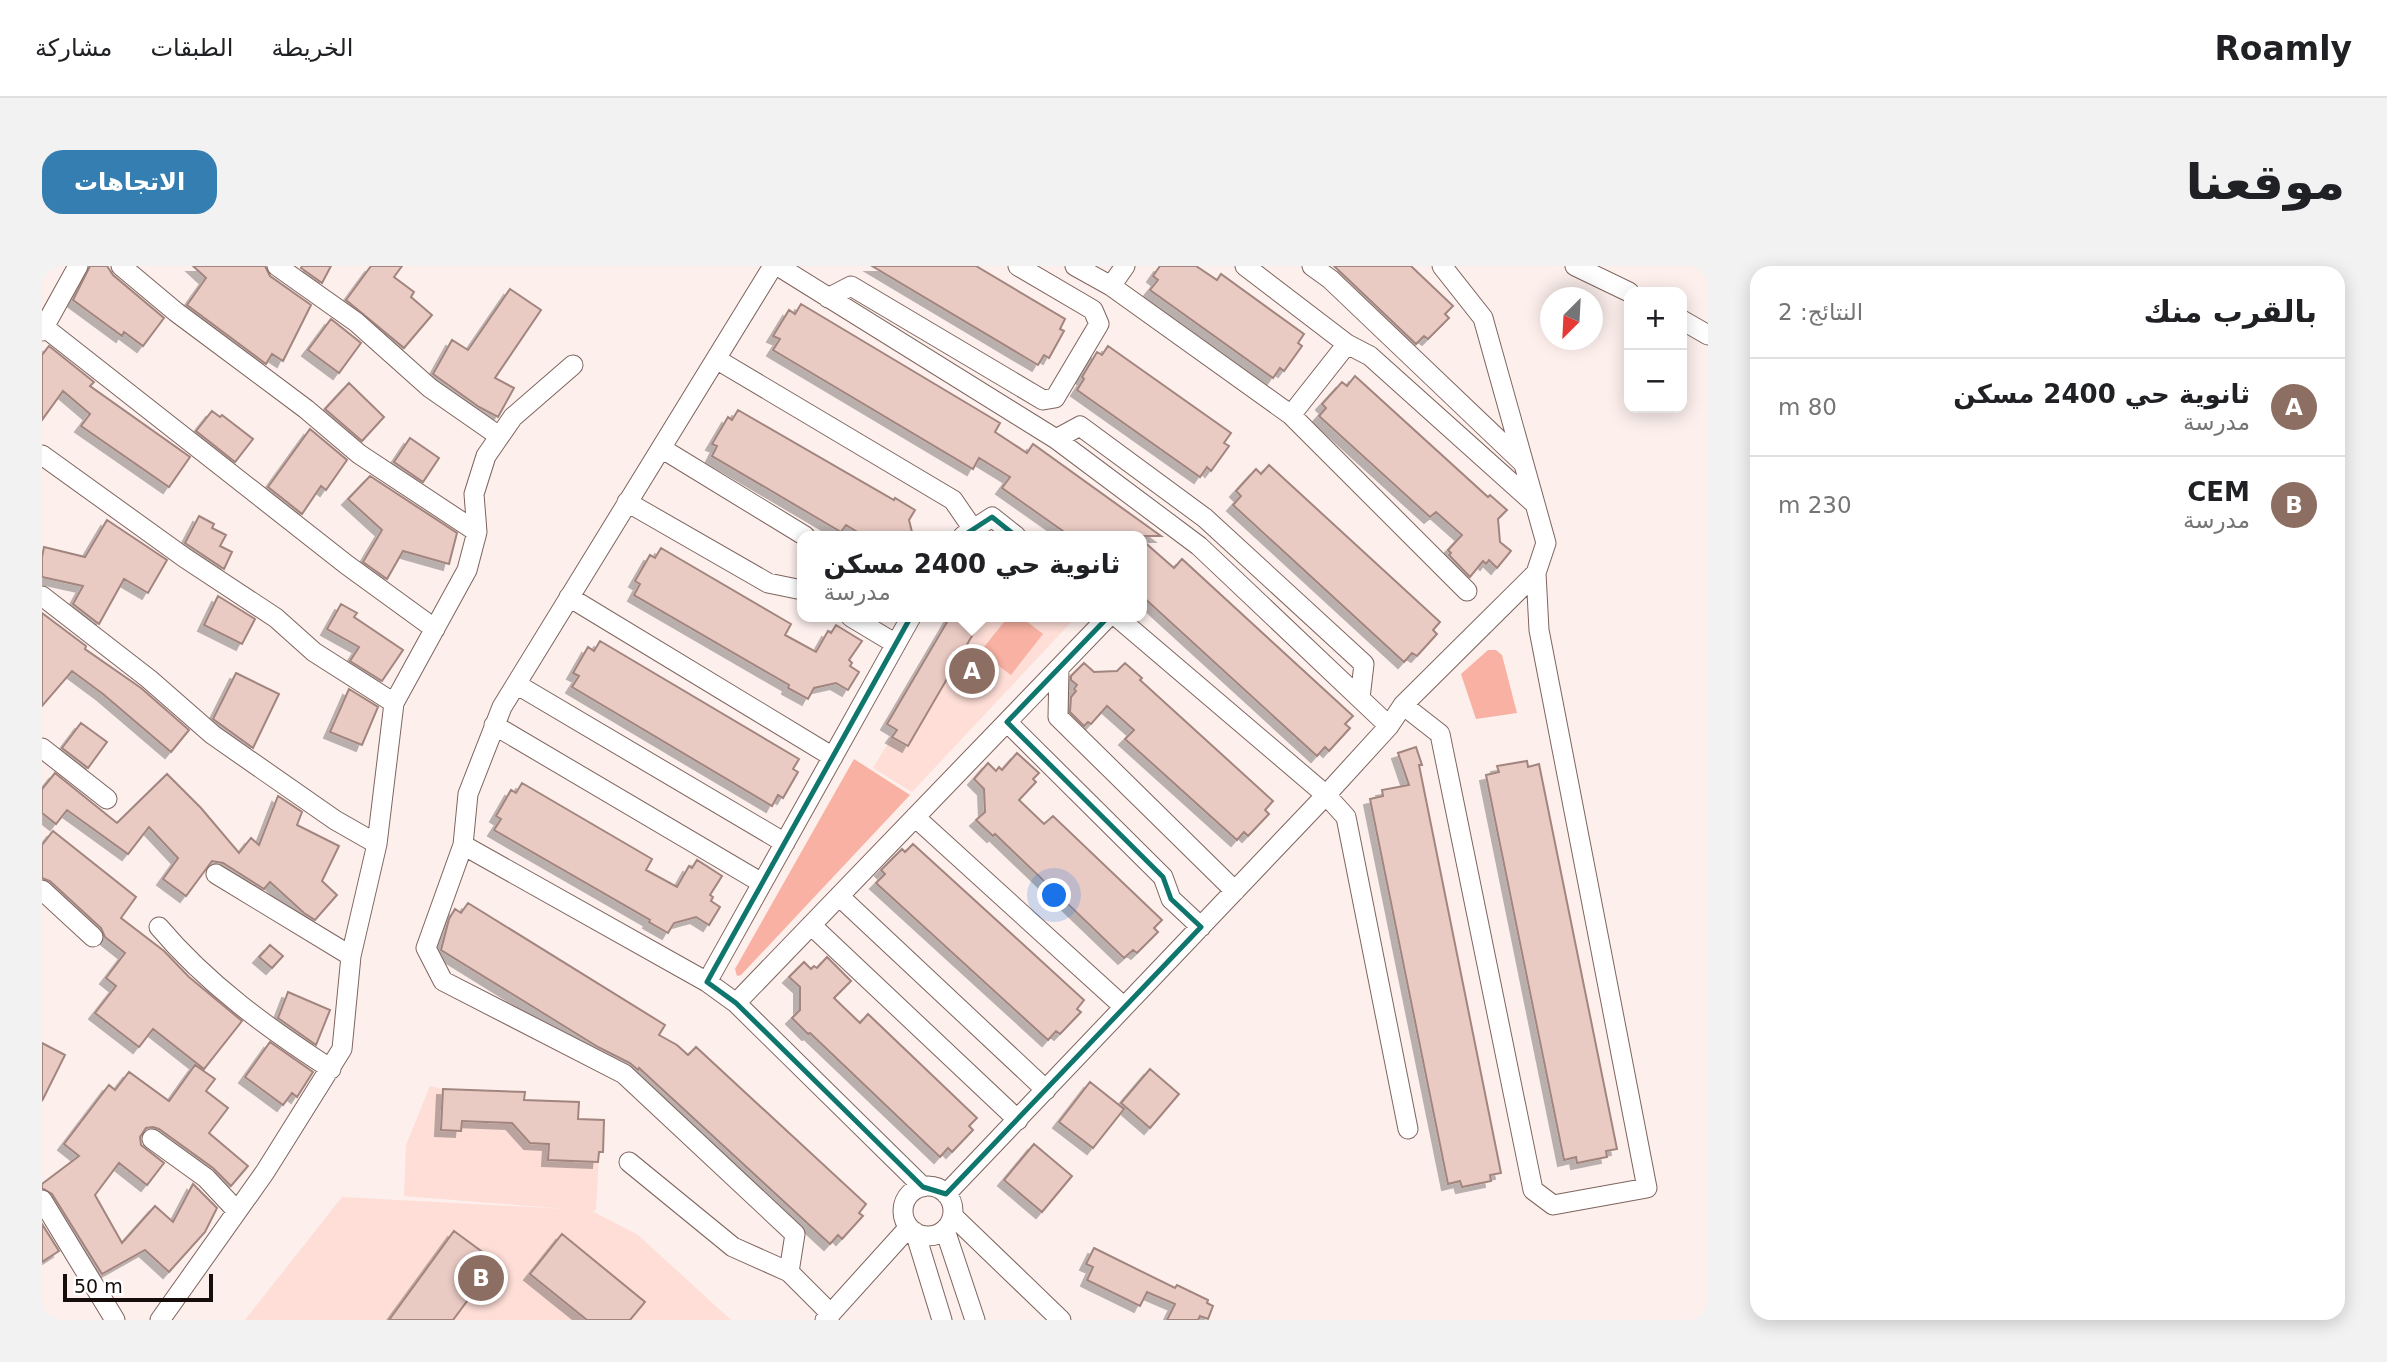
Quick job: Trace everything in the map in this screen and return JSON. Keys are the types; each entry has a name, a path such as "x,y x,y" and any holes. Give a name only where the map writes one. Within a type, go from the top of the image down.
{"street":[{"path":"78,266 43,329 293,524 435,629"},
{"path":"121,266 176,312 306,409 359,454 477,532"},
{"path":"277,266 356,322 430,388 499,436"},
{"path":"773,266 502,706 468,794 463,845 426,948 443,981 624,1074 795,1234 789,1272"},
{"path":"778,266 1056,439 1199,546 1389,726"},
{"path":"828,298 851,286 1043,400 1055,398 1099,324 1093,310 1018,266"},
{"path":"1075,266 1111,286 1291,415 1467,591"},
{"path":"1111,286 1125,266"},
{"path":"1245,266 1348,344 1370,356 1535,504"},
{"path":"1312,266 1330,279 1523,463"},
{"path":"1403,705 1440,734 1533,1190 1553,1205 1647,1188 1539,630 1536,573 1546,543 1482,318 1442,266"},
{"path":"1575,266 1624,290"},
{"path":"1687,323 1708,335"},
{"path":"1291,415 1348,344"},
{"path":"716,359 953,500 967,531"},
{"path":"160,1320 237,1211 342,1049 351,956 377,844 394,703 467,570 477,532 474,494 486,456 513,417 573,365"},
{"path":"1056,439 1080,426 1205,518 1364,664 1360,698"},
{"path":"661,448 797,531"},
{"path":"42,455 185,558 276,618 314,652 394,703"},
{"path":"627,502 768,583 797,589"},
{"path":"971,531 992,517 1010,531"},
{"path":"946,1194 1326,795 1389,726 1403,705 1536,573"},
{"path":"42,596 149,679 212,735 335,820 377,844"},
{"path":"569,597 832,757"},
{"path":"859,622 895,644"},
{"path":"707,982 908,622"},
{"path":"736,1003 1103,622"},
{"path":"1123,622 1326,795 1346,817 1408,1129"},
{"path":"1059,668 1058,717 1236,891"},
{"path":"516,684 785,843"},
{"path":"1007,722 1163,877 1171,899 1201,927"},
{"path":"494,725 762,883"},
{"path":"42,748 107,799"},
{"path":"915,817 1124,1007"},
{"path":"463,845 707,982 736,1003 923,1187"},
{"path":"216,874 351,956"},
{"path":"42,890 93,937"},
{"path":"839,896 1046,1090"},
{"path":"811,925 1018,1120"},
{"path":"159,927 182,954 270,1030 331,1069"},
{"path":"152,1139 206,1178 237,1211"},
{"path":"629,1162 733,1247 789,1272 828,1317 912,1230"},
{"path":"942,1320 903,1211 905,1203 915,1190 923,1187 932,1187 946,1194 953,1208 949,1223 975,1320"},
{"path":"42,1200 115,1320"},
{"path":"912,1230 930,1236 949,1223"},
{"path":"949,1223 1061,1320"}],"highlighted area":[{"path":"992,517 1112,613 1007,722 1163,877 1171,899 1201,927 946,1194 923,1187 736,1003 707,982 952,543"}],"shaded area":[{"path":"947,622 1071,622 912,792 873,768 896,730 887,724"},
{"path":"1004,622 1027,622 1043,634 1011,675 980,652"},
{"path":"1488,650 1496,650 1502,655 1517,713 1476,719 1461,674"},
{"path":"854,759 910,795 741,975 737,976 735,969"},
{"path":"430,1086 443,1089 525,1092 525,1100 579,1102 579,1119 604,1120 596,1210 592,1211 638,1235 731,1320 245,1320 342,1197 567,1209 404,1196 406,1145"}],"building":[{"path":"90,266 107,266 113,275 164,318 143,346 124,332 122,336 73,300"},
{"path":"193,266 265,266 270,276 311,305 283,361 272,354 266,364 187,305 206,278"},
{"path":"331,266 322,283 301,268"},
{"path":"371,266 402,266 394,277 414,292 411,297 432,315 404,348 346,300"},
{"path":"872,266 976,266 1065,319 1060,329 1064,331 1049,358 1044,355 1038,365"},
{"path":"1160,266 1196,266 1217,280 1221,274 1304,334 1298,343 1302,346 1284,371 1280,368 1273,378 1150,290 1158,280 1153,276"},
{"path":"1334,266 1411,266 1453,306 1445,314 1449,318 1428,339 1424,336 1416,344"},
{"path":"510,289 541,310 495,378 514,388 498,417 479,407 433,374 452,340 468,350"},
{"path":"801,304 1000,423 995,432 1027,453 1033,444 1161,536 1147,536 1147,531 1063,531 1002,488 1010,477 979,458 973,469 773,350 780,339 773,336 789,310 795,314"},
{"path":"331,319 361,343 339,373 308,350"},
{"path":"49,346 94,382 90,386 190,457 169,487 81,426 90,414 63,391 42,420 42,355"},
{"path":"1108,346 1231,433 1224,443 1229,446 1211,471 1207,467 1200,477 1077,390 1097,352 1102,355"},
{"path":"1355,376 1488,497 1490,495 1507,510 1498,519 1500,542 1511,551 1497,568 1489,560 1486,564 1483,561 1470,577 1449,555 1451,553 1448,550 1462,535 1436,512 1430,517 1319,416 1326,408 1322,404 1342,382 1347,386"},
{"path":"349,383 384,417 362,441 325,409"},
{"path":"738,410 915,510 909,520 912,531 856,531 846,525 839,531 712,456 717,446 712,444 728,417 732,420"},
{"path":"212,411 220,417 222,415 253,439 235,462 196,431"},
{"path":"310,429 347,460 326,490 321,486 302,514 268,487"},
{"path":"410,438 439,458 423,482 394,462"},
{"path":"1269,465 1440,622 1433,630 1437,634 1417,656 1412,653 1404,662 1233,505 1241,496 1236,491 1256,469 1261,474"},
{"path":"370,476 457,533 449,564 403,551 387,579 363,562 382,530 348,499"},
{"path":"199,516 214,524 212,528 226,535 220,546 232,552 224,569 185,543"},
{"path":"107,520 167,560 148,593 124,579 99,624 73,604 83,586 42,577 42,557 44,547 85,557"},
{"path":"1147,544 1174,568 1182,559 1353,716 1345,724 1350,728 1329,751 1325,747 1317,756 1147,601"},
{"path":"661,548 791,624 785,635 816,652 828,631 831,633 836,625 862,641 849,660 852,663 850,666 859,672 848,690 836,683 814,688 808,699 788,688 789,685 634,595 640,584 635,581 650,555 655,558"},
{"path":"218,596 255,619 242,644 204,625"},
{"path":"341,604 357,613 354,617 403,650 382,681 350,661 359,647 327,629"},
{"path":"42,613 86,646 85,649 141,688 189,730 171,752 72,671 42,706"},
{"path":"947,622 980,622 908,746 892,737 897,730 887,724"},
{"path":"600,641 799,759 793,769 798,772 783,798 778,795 772,806 572,687 579,676 573,673 588,647 594,651"},
{"path":"1084,663 1094,672 1117,671 1125,663 1142,678 1140,680 1273,801 1265,810 1269,814 1248,836 1244,832 1237,840 1125,739 1134,730 1107,706 1091,724 1088,722 1084,726 1070,712 1071,697 1077,685 1071,680 1071,676"},
{"path":"236,673 279,694 253,748 213,719"},
{"path":"349,689 378,707 362,745 330,732"},
{"path":"81,723 107,742 88,768 62,748"},
{"path":"1416,747 1422,765 1419,765 1501,1173 1490,1175 1491,1181 1462,1187 1460,1181 1448,1184 1370,799 1383,796 1382,790 1409,785 1398,753"},
{"path":"1017,753 1039,773 1033,779 1036,782 1019,800 1044,824 1053,816 1162,920 1154,928 1158,932 1137,953 1133,950 1124,958 995,834 993,836 976,820 985,812 984,789 974,779 988,763 996,771 999,767 1002,770"},
{"path":"1527,761 1528,767 1539,764 1617,1149 1606,1151 1607,1157 1577,1163 1576,1157 1564,1160 1486,775 1499,772 1497,766"},
{"path":"55,773 117,823 167,774 201,808 239,853 251,838 259,845 278,796 302,812 297,825 339,846 322,881 337,895 315,920 270,882 264,889 223,863 212,861 186,896 163,879 178,858 149,827 128,854 67,810 56,824 42,813 42,789"},
{"path":"522,783 652,859 646,870 677,887 689,866 692,868 697,860 722,876 710,895 713,897 711,901 720,907 709,925 696,917 674,923 668,933 494,830 501,819 496,816 511,790 516,793"},
{"path":"53,831 136,897 121,918 164,951 189,977 242,1021 204,1069 153,1029 139,1047 95,1013 116,986 106,978 125,953 105,937 101,928 50,881 42,878 42,845"},
{"path":"913,844 1084,1000 1077,1009 1081,1012 1060,1034 1056,1031 1048,1040 876,883 885,874 881,870 902,849 905,852"},
{"path":"468,903 665,1025 659,1035 688,1055 696,1047 866,1204 859,1213 863,1216 842,1239 838,1235 830,1244 639,1068 638,1070 598,1047 441,950 449,919 455,909 461,913"},
{"path":"270,945 283,956 272,968 259,957"},
{"path":"827,957 851,981 834,998 860,1023 868,1014 977,1118 969,1126 973,1130 952,1152 948,1148 940,1157 792,1018 800,1010 800,987 789,977 804,962 811,969 814,966 817,968"},
{"path":"288,992 330,1010 316,1045 278,1018"},
{"path":"270,1042 313,1072 297,1097 292,1093 283,1105 245,1077"},
{"path":"42,1043 65,1055 42,1101"},
{"path":"195,1065 215,1079 206,1091 228,1108 209,1133 248,1166 231,1186 213,1168 159,1129 146,1128 140,1137 141,1145 164,1163 147,1185 119,1163 95,1195 122,1243 155,1206 173,1222 193,1184 217,1208 205,1232 169,1272 145,1250 102,1274 52,1194 42,1188 42,1184 79,1156 64,1144 109,1085 115,1090 129,1072 169,1101"},
{"path":"1150,1069 1179,1094 1150,1128 1121,1103"},
{"path":"1090,1082 1124,1109 1093,1148 1059,1122"},
{"path":"443,1089 525,1092 524,1100 579,1102 578,1119 604,1120 603,1152 599,1152 598,1162 548,1160 549,1144 530,1143 512,1123 462,1121 461,1131 441,1130"},
{"path":"1034,1144 1072,1176 1042,1212 1004,1180"},
{"path":"42,1224 59,1251 42,1262"},
{"path":"454,1231 496,1262 453,1320 389,1320"},
{"path":"562,1234 645,1302 630,1320 587,1320 530,1274"},
{"path":"1094,1248 1175,1288 1177,1285 1208,1300 1207,1303 1213,1306 1208,1319 1200,1316 1198,1320 1167,1320 1175,1304 1147,1292 1140,1306 1087,1280 1093,1267 1086,1264"}],"place":[{"name":"ثانوية حي 2400 مسكن","path":"972,671"},
{"name":"CEM","path":"481,1278"}]}
